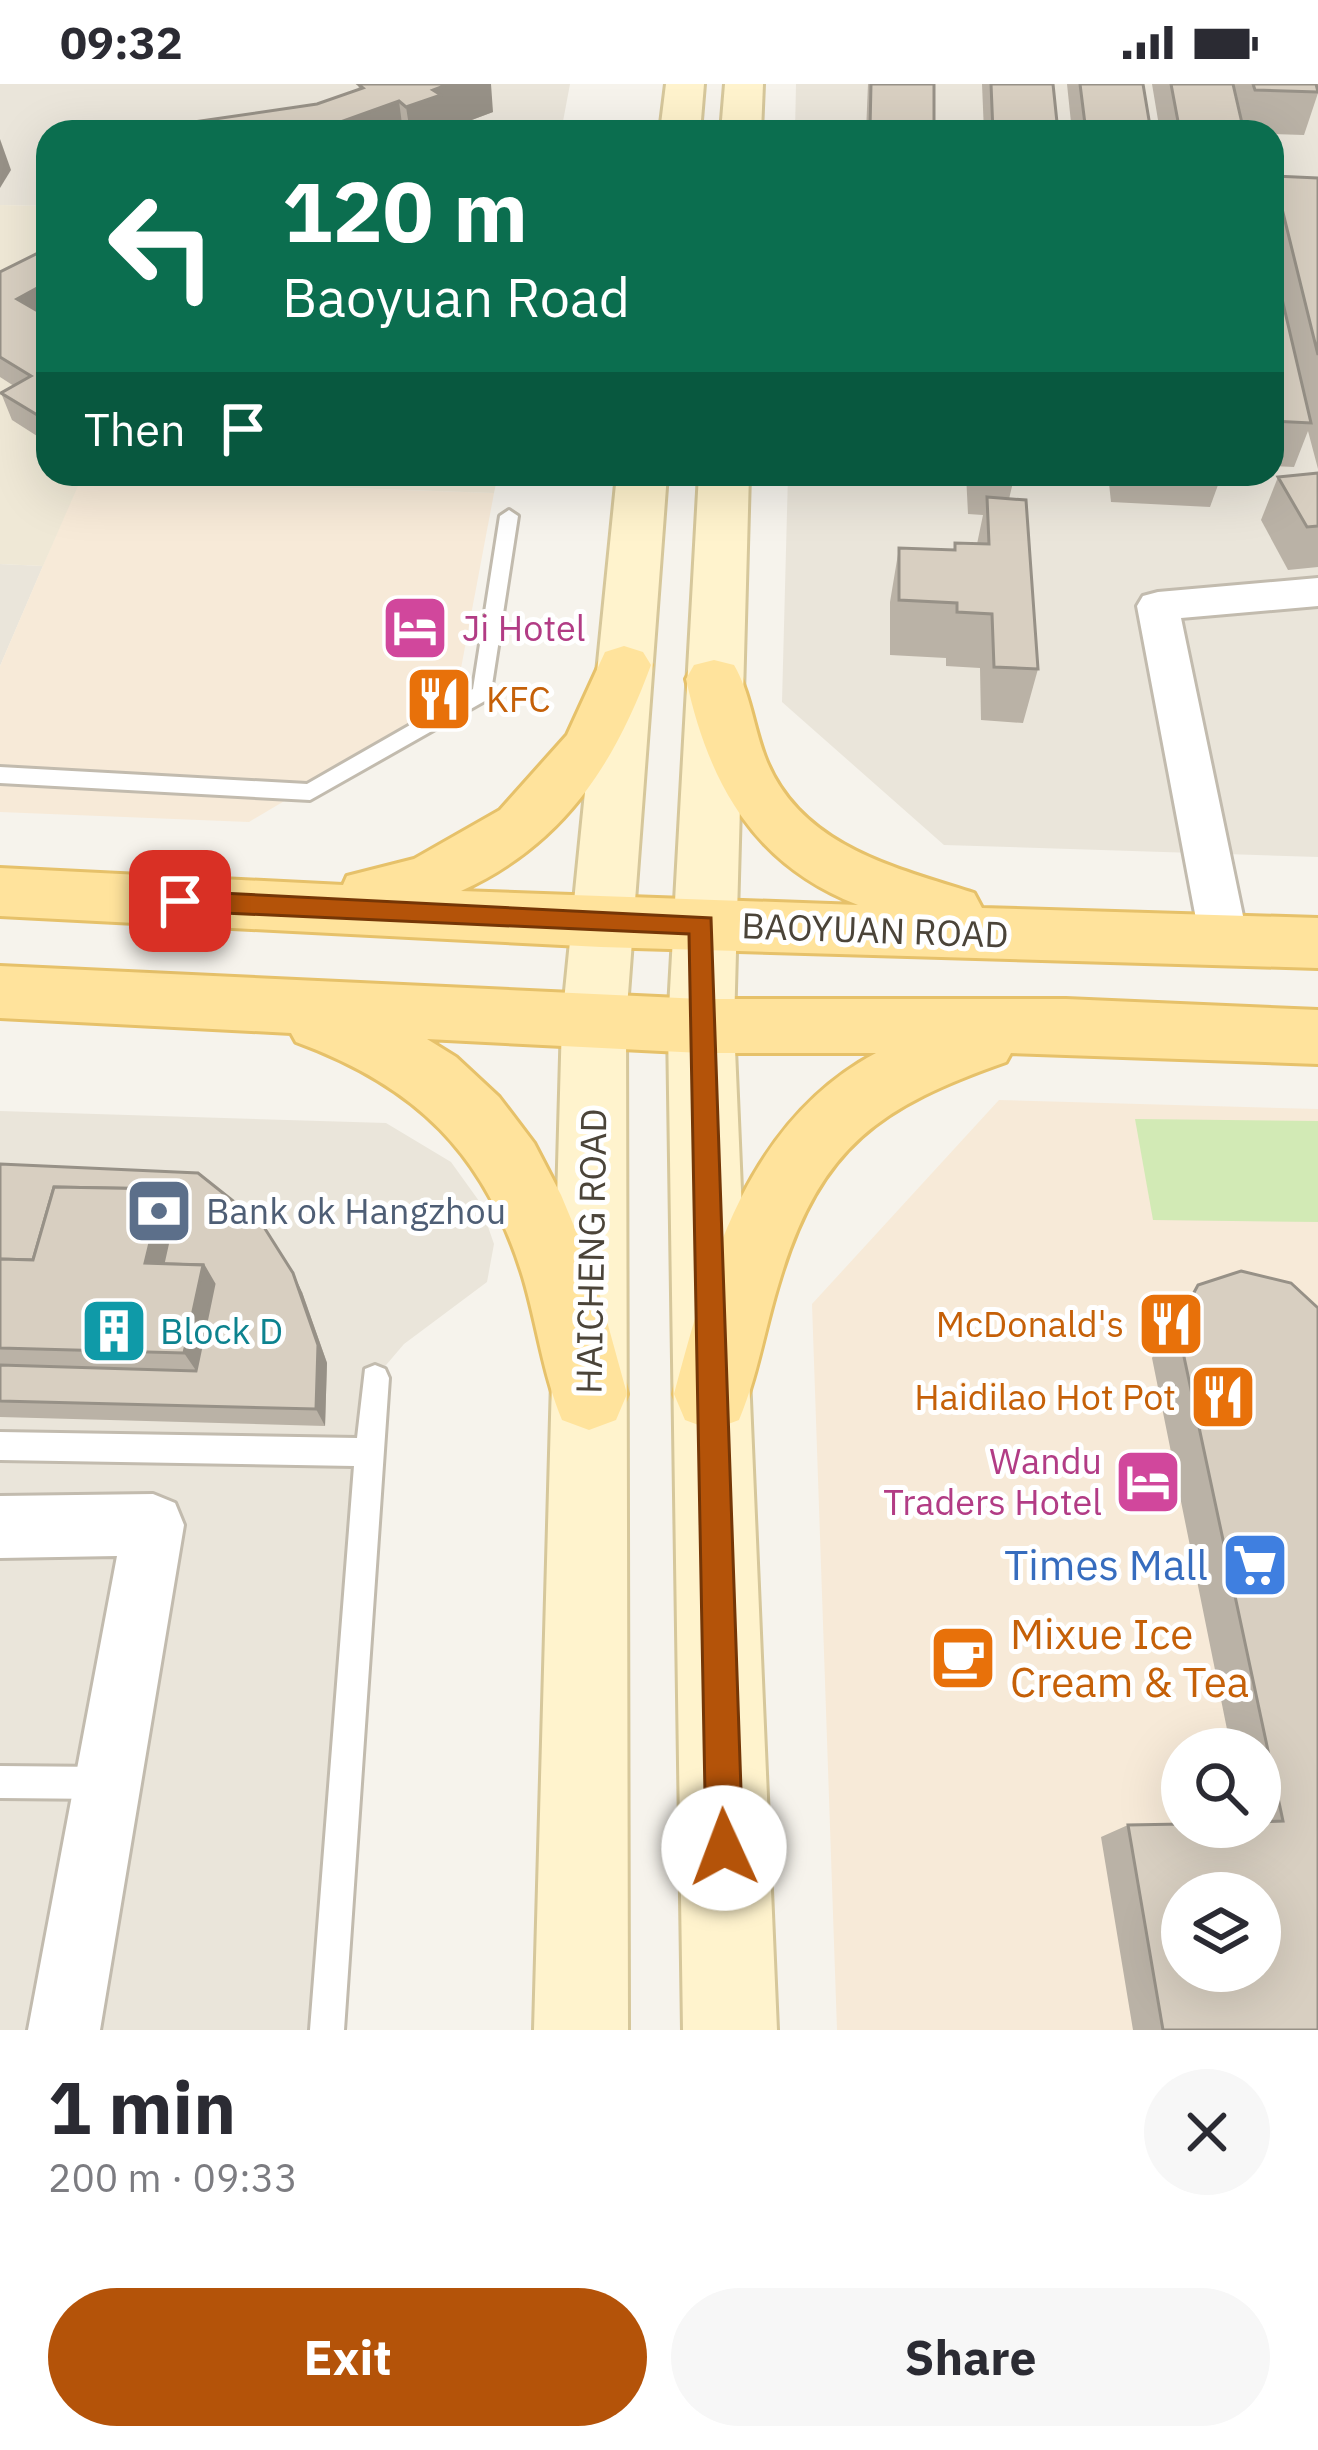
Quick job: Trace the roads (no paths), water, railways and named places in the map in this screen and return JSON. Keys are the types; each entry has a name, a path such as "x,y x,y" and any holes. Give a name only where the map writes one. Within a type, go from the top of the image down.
{"main road":[{"path":"681,120 685,84"},
{"path":"741,120 743,84"},
{"name":"HAICHENG ROAD","path":"581,2030 594,1021 641,486"},
{"path":"723,486 701,1026 730,2030"},
{"path":"270,905 378,892 437,875 486,851 562,787 590,747 624,665"},
{"path":"714,679 724,736 740,774 767,819 803,853 853,879 915,901 1054,935"},
{"name":"BAOYUAN ROAD","path":"0,892 601,922 1318,943"},
{"path":"0,992 701,1026 1066,1026 1318,1036"},
{"path":"240,1003 333,1026 404,1058 460,1100 507,1156 542,1223 567,1289 589,1394"},
{"path":"712,1394 742,1270 759,1231 797,1161 834,1115 884,1078 956,1048 1066,1026"}],"street":[{"path":"1224,940 1158,606 1318,592"},
{"path":"0,1527 153,1525 64,2030"}],"lane":[{"path":"0,775 310,792 483,693 509,516"},
{"path":"327,2030 375,1378"},
{"path":"0,1446 370,1453"},
{"path":"0,1782 107,1784"}],"place":[{"name":"Ji Hotel","path":"415,628"},
{"name":"KFC","path":"439,699"},
{"name":"Bank ok Hangzhou","path":"159,1211"},
{"name":"McDonald's","path":"1171,1324"},
{"name":"Block D","path":"114,1331"},
{"name":"Haidilao Hot Pot","path":"1223,1397"},
{"name":"Wandu Traders Hotel","path":"1148,1482"},
{"name":"Times Mall","path":"1255,1565"},
{"name":"Mixue Ice Cream & Tea","path":"963,1658"}]}
